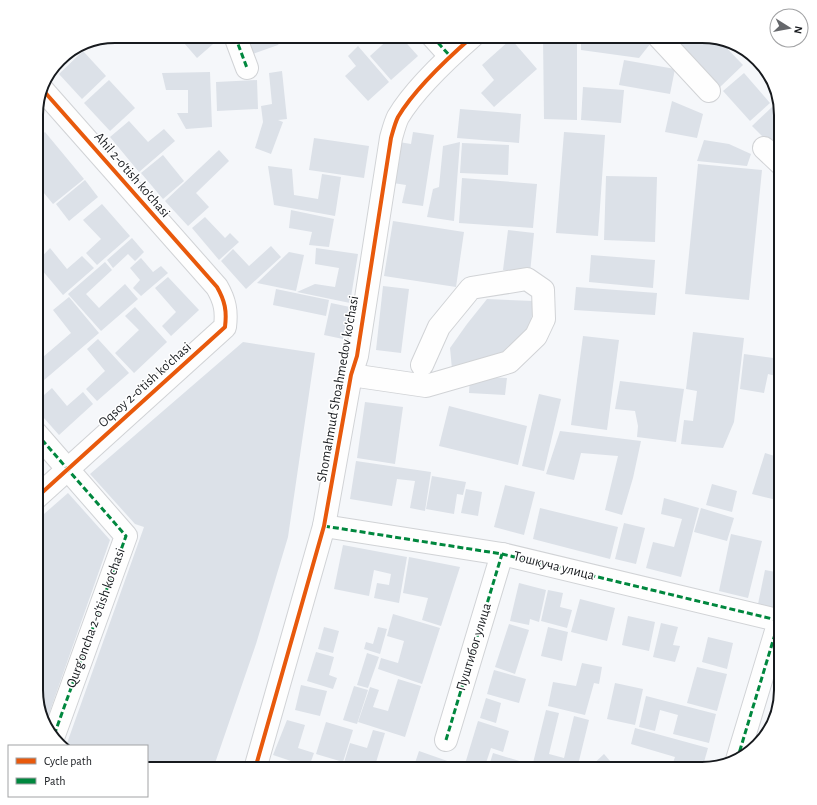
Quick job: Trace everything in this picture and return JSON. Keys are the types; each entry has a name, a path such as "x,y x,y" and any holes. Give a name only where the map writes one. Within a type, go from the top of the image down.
{"street":[{"path":"238,43 247,68"},
{"path":"438,43 450,56"},
{"name":"Shomahmud Shoahmedov ko'chasi","path":"257,762 324,526 351,375 357,356 391,138 397,118 450,56 466,43"},
{"path":"664,43 709,91"},
{"name":"Ahil 2-o'tish ko'chasi","path":"46,93 206,275"},
{"path":"764,148 774,157"},
{"name":"Oqsoy 2-o'tish ko'chasi","path":"43,492 225,327 227,313 224,300 206,275"},
{"path":"351,375 426,386 510,362 536,336 539,330 544,319 543,290 527,280 471,288 439,327 422,364"},
{"name":"Qurg'oncha 2-o'tish ko'chasi","path":"43,441 126,536 56,731"},
{"name":"Тошкуча улица","path":"324,526 502,554 774,620"},
{"name":"Пуштибог улица","path":"446,740 502,554"},
{"path":"741,750 774,641"}],"building":[{"path":"184,43 214,43 197,58"},
{"path":"248,43 280,43 278,45 247,56"},
{"path":"384,43 406,43 418,56 391,80 370,56"},
{"path":"507,43 514,43 537,69 494,107 481,93 494,80 482,65"},
{"path":"543,43 577,43 577,120 544,119"},
{"path":"581,43 651,43 639,58 581,50"},
{"path":"676,43 707,43 721,45 726,47 743,65 719,88"},
{"path":"358,46 389,82 368,101 345,76 356,66 348,56"},
{"path":"83,51 106,76 82,99 59,74"},
{"path":"77,54 58,71 67,61"},
{"path":"624,60 675,69 670,94 619,85"},
{"path":"282,71 287,119 278,120 283,122 271,154 255,148 263,122 261,106 272,104 269,73"},
{"path":"210,72 212,127 186,129 177,113 188,113 188,90 166,90 162,73"},
{"path":"744,73 770,103 750,121 723,91"},
{"path":"109,80 135,108 110,131 84,103"},
{"path":"257,80 258,109 217,111 216,82"},
{"path":"583,87 624,90 621,123 581,120"},
{"path":"672,101 703,114 697,138 665,132"},
{"path":"772,107 774,109 774,148 752,126"},
{"path":"460,109 521,114 519,143 457,138"},
{"path":"129,121 148,142 164,129 175,141 139,172 110,137"},
{"path":"45,132 84,179 53,204 43,192 43,134"},
{"path":"413,132 434,135 423,206 402,203 406,185 393,183 399,142 411,144"},
{"path":"564,132 605,135 598,236 556,233"},
{"path":"314,138 369,146 364,178 309,170"},
{"path":"704,140 729,144 751,154 747,166 697,161"},
{"path":"460,142 454,221 427,217 433,189 439,187 443,146"},
{"path":"462,143 509,145 508,175 460,173"},
{"path":"219,150 229,161 196,193 209,207 188,226 165,201"},
{"path":"163,155 184,181 163,199 141,173"},
{"path":"698,164 762,170 749,300 685,294"},
{"path":"268,166 292,169 294,195 318,199 322,174 341,177 335,216 274,205"},
{"path":"606,176 657,177 655,242 604,240"},
{"path":"462,178 537,184 533,228 459,223"},
{"path":"85,180 98,197 69,221 56,204"},
{"path":"102,204 130,236 97,265 86,253 101,239 83,220"},
{"path":"291,210 334,219 329,247 309,245 312,232 289,228"},
{"path":"205,217 225,238 230,233 239,242 219,260 192,228"},
{"path":"393,221 464,232 456,287 384,276"},
{"path":"508,230 534,233 530,273 503,270"},
{"path":"132,238 144,252 135,261 128,254 113,268 107,260"},
{"path":"271,246 281,257 246,289 221,261 233,249 249,266"},
{"path":"50,248 67,269 82,256 94,268 63,295 43,271 43,256"},
{"path":"316,248 358,254 350,303 297,292 315,284 335,287 339,268 315,264"},
{"path":"289,252 304,255 296,291 257,283"},
{"path":"591,255 655,260 653,288 589,282"},
{"path":"141,258 153,272 161,266 168,273 141,296 133,288 140,280 130,268"},
{"path":"105,262 112,270 86,294 99,308 125,284 138,299 101,331 68,294"},
{"path":"168,277 199,310 171,336 162,326 176,312 155,288"},
{"path":"383,286 409,289 401,353 376,350"},
{"path":"576,287 657,293 655,315 574,310"},
{"path":"276,289 329,300 326,316 273,305"},
{"path":"69,297 99,333 43,381 43,357 71,333 53,310"},
{"path":"487,299 533,301 531,327 504,354 452,369 450,348"},
{"path":"331,303 350,307 343,339 324,335"},
{"path":"135,307 167,342 134,373 115,353 139,330 125,316"},
{"path":"693,332 744,338 734,422 723,448 681,444 684,420 693,421 697,391 686,389"},
{"path":"583,336 619,340 607,430 571,425"},
{"path":"98,339 129,373 97,401 86,389 105,371 87,349"},
{"path":"243,342 315,353 288,537 256,644 215,762 148,762 148,745 67,744 144,527 135,524 90,474"},
{"path":"744,354 774,358 774,376 768,374 764,393 740,389"},
{"path":"470,376 507,378 505,395 469,393"},
{"path":"620,381 684,389 676,442 637,437 638,426 635,411 615,409"},
{"path":"52,388 67,406 83,392 93,404 59,435 43,417 43,396"},
{"path":"539,394 561,399 544,471 522,466"},
{"path":"365,402 403,407 395,464 357,458"},
{"path":"449,406 527,426 518,465 439,446"},
{"path":"560,431 641,441 633,478 622,515 605,510 618,456 581,453 574,480 546,474"},
{"path":"765,453 774,456 774,499 752,494"},
{"path":"356,461 431,472 425,511 410,508 415,481 397,479 392,506 350,499"},
{"path":"432,476 466,482 463,495 457,494 454,514 426,509"},
{"path":"712,484 737,491 732,512 706,505"},
{"path":"505,485 535,492 524,535 494,527"},
{"path":"466,489 482,492 478,516 461,513"},
{"path":"68,493 110,540 48,717 43,695 43,515"},
{"path":"664,498 699,508 681,577 646,568 653,542 674,547 682,519 661,514"},
{"path":"540,508 618,527 610,559 533,539"},
{"path":"701,508 734,518 727,541 694,532"},
{"path":"624,523 645,528 636,564 615,559"},
{"path":"731,534 762,541 748,598 719,591"},
{"path":"343,545 407,557 399,603 374,598 377,583 389,585 391,574 374,570 369,596 334,589"},
{"path":"409,557 460,567 441,626 422,620 428,598 403,593"},
{"path":"765,570 774,572 774,607 758,604"},
{"path":"519,583 546,590 539,622 530,619 529,625 510,621"},
{"path":"548,590 563,593 560,607 572,610 567,628 541,621"},
{"path":"580,599 615,608 607,641 571,632"},
{"path":"393,614 440,628 422,684 378,669 381,658 398,663 404,641 387,636"},
{"path":"628,616 655,622 649,651 622,645"},
{"path":"661,623 678,627 673,645 680,646 675,662 653,657"},
{"path":"509,624 529,630 515,674 495,667"},
{"path":"324,627 339,631 333,653 318,649"},
{"path":"378,627 387,629 380,654 364,649 366,642 373,644"},
{"path":"548,627 568,632 562,661 541,656"},
{"path":"708,637 733,643 727,669 702,662"},
{"path":"316,652 334,657 329,675 337,678 333,689 307,681"},
{"path":"367,653 379,657 368,688 357,685"},
{"path":"582,663 602,667 599,684 594,683 585,715 548,706 553,682 576,686"},
{"path":"697,667 727,674 717,711 687,703"},
{"path":"494,670 526,679 519,703 487,694"},
{"path":"398,679 421,686 405,737 358,722 370,687 379,690 373,707 388,711"},
{"path":"615,683 643,689 635,725 607,719"},
{"path":"301,685 327,691 320,716 295,710"},
{"path":"354,686 368,690 357,724 343,720"},
{"path":"646,696 716,714 709,743 673,734 678,715 660,710 655,731 639,727"},
{"path":"486,698 501,703 496,723 480,718"},
{"path":"546,710 559,713 549,754 564,758 574,716 589,720 579,762 533,762"},
{"path":"287,720 305,725 298,748 314,753 311,762 294,762 273,755"},
{"path":"478,721 509,731 503,752 491,748 486,762 466,762"},
{"path":"326,722 353,730 343,762 316,754"},
{"path":"635,728 708,748 704,762 673,762 675,757 631,744"},
{"path":"373,730 385,733 376,762 344,762 350,743 367,748"},
{"path":"419,751 450,762 415,762"},
{"path":"493,753 523,762 490,762"},
{"path":"604,754 611,762 595,762"}],"marked path":[{"path":"238,43 247,68"},
{"path":"438,43 450,56"},
{"path":"43,441 126,536 56,731"},
{"path":"324,526 502,554 774,619"},
{"path":"446,740 502,554"},
{"path":"740,751 774,638"}],"cycle path":[{"path":"257,762 324,526 351,375 357,356 393,130 398,117 422,85 466,43"},
{"path":"43,492 225,327 226,316 224,302 217,287 46,93"}]}
